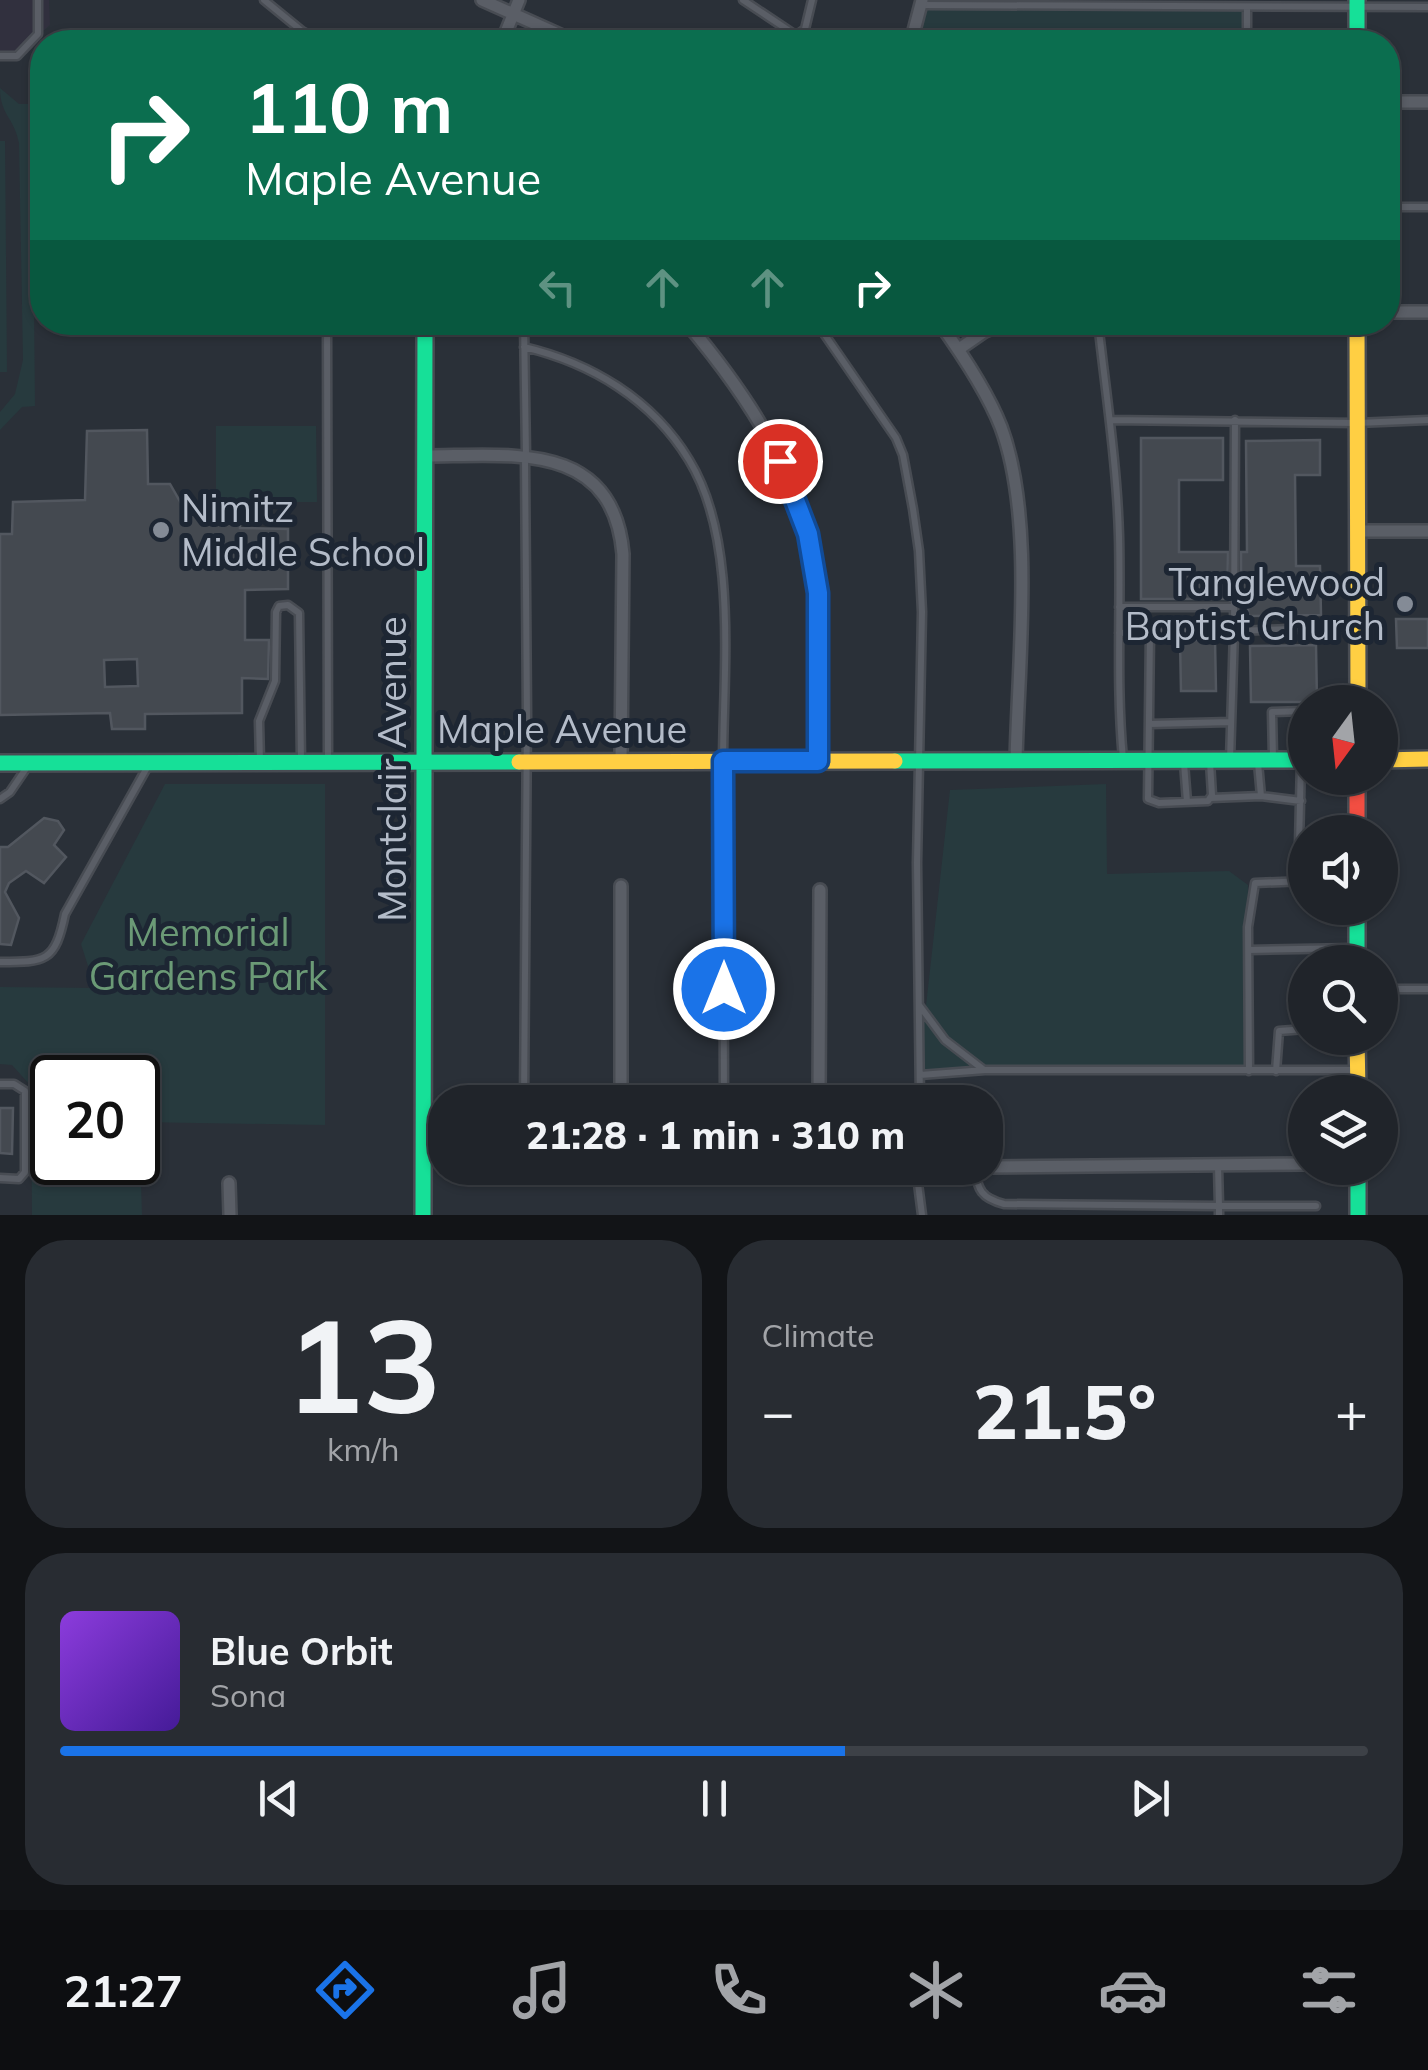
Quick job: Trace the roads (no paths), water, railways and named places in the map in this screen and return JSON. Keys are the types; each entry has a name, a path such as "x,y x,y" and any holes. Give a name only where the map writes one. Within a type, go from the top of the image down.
{"main road":[{"path":"1357,4 1357,30"},
{"name":"Montclair Avenue","path":"423,1215 425,335"},
{"path":"1357,335 1358,685"},
{"path":"1398,760 1428,759"},
{"name":"Maple Avenue","path":"0,763 1288,760"},
{"path":"1358,1055 1358,1075"},
{"path":"1358,1185 1358,1215"}],"street":[{"path":"482,0 548,30"},
{"path":"506,30 518,0"},
{"path":"914,30 921,2"},
{"path":"1400,102 1428,102"},
{"path":"1400,312 1428,312"},
{"path":"696,335 762,425 796,497 808,534 818,593 818,761"},
{"path":"948,335 1000,426 1014,472 1019,510 1016,761"},
{"path":"958,349 979,335"},
{"path":"424,456 543,458 575,469 600,491 617,520 623,554 620,762"},
{"path":"1357,531 1428,531"},
{"path":"620,1085 621,886"},
{"path":"819,1085 820,890"},
{"path":"1003,1166 1288,1164"},
{"path":"229,1183 230,1215"}],"lane":[{"path":"38,0 38,30"},
{"path":"264,0 301,30"},
{"path":"742,0 789,30"},
{"path":"803,30 812,0"},
{"path":"921,2 1428,7"},
{"path":"1247,7 1247,30"},
{"path":"0,56 17,56 30,42"},
{"path":"1400,207 1428,207"},
{"path":"327,335 328,762"},
{"path":"524,335 524,1085"},
{"path":"825,335 896,438 903,455 920,550 920,1085"},
{"path":"1100,335 1115,454 1123,760"},
{"path":"524,347 546,352 626,389 651,412 688,458 718,537 723,638 724,1085"},
{"path":"1110,420 1428,420"},
{"path":"1230,760 1236,420"},
{"path":"260,762 259,721 275,682 276,612 280,606 288,605 299,613 300,762"},
{"path":"1119,607 1233,607"},
{"path":"1119,633 1359,627"},
{"path":"1150,632 1148,798 1159,803 1262,796 1301,801"},
{"path":"1262,796 1272,712 1288,712"},
{"path":"1150,724 1231,722"},
{"path":"1184,760 1187,802"},
{"path":"1210,760 1211,798"},
{"path":"0,799 10,792 29,763"},
{"path":"0,962 36,962 52,953 60,940 64,914 149,763"},
{"path":"1300,815 1301,795"},
{"path":"1249,1071 1248,927 1256,883 1288,882"},
{"path":"1248,950 1288,952"},
{"path":"1398,989 1428,989"},
{"path":"919,1005 946,1040 985,1070"},
{"path":"1276,1071 1276,1036 1288,1030"},
{"path":"920,1075 985,1070 1358,1070"},
{"path":"0,1084 14,1084 25,1092 24,1172 20,1178 0,1178"},
{"path":"1218,1165 1219,1215"},
{"path":"918,1185 922,1215"},
{"path":"977,1185 987,1200 1004,1204 1316,1206"}],"place":[{"name":"Nimitz Middle School","path":"161,530"},
{"name":"Tanglewood Baptist Church","path":"1405,604"}],"park label":[{"name":"Memorial Gardens Park","path":"208,954"}]}
